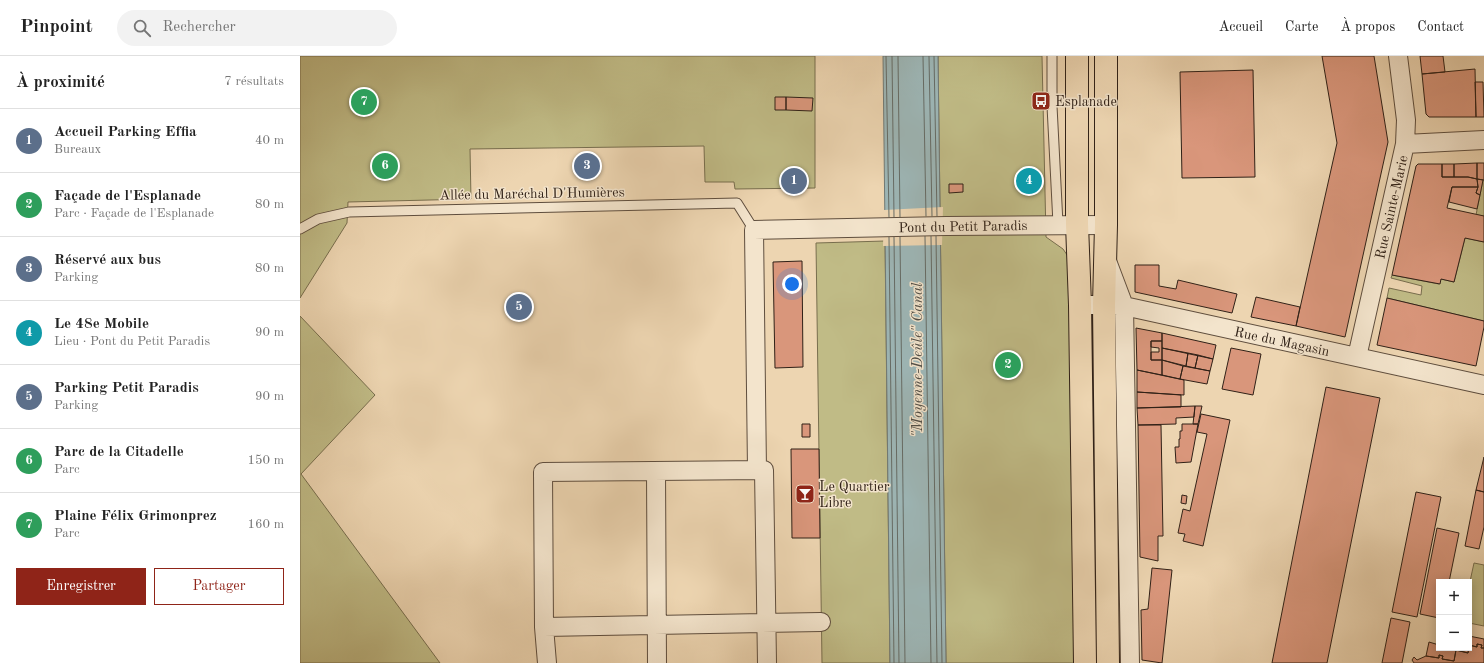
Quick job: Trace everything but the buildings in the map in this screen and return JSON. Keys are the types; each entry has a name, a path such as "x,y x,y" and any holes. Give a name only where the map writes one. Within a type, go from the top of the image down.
{"main road":[{"path":"1076,56 1068,224 1080,305 1085,663"},
{"path":"1106,56 1105,256 1114,306 1108,663"}],"street":[{"name":"Rue Sainte-Marie","path":"1357,357 1405,144 1406,120 1398,56"},
{"path":"1405,144 1484,140"},
{"name":"Pont du Petit Paradis","path":"754,230 1106,224"},
{"path":"754,230 757,470"},
{"name":"Rue du Magasin","path":"1080,305 1114,306 1484,385"},
{"path":"1114,306 1130,663"},
{"path":"547,663 544,627 542,472 764,470 767,663"},
{"path":"656,471 657,663"},
{"path":"544,627 821,622"}],"lane":[{"path":"1052,56 1052,106 1068,224"},
{"name":"Allée du Maréchal D'Humières","path":"300,229 318,219 348,212 736,203 754,230"}],"shaded area":[{"path":"300,56 815,56 815,188 735,189 734,182 705,182 704,146 470,149 471,199 348,202 347,223 300,298"},
{"path":"938,56 1042,56 1046,237 1063,249 1072,262 1077,663 946,663"},
{"path":"1484,180 1484,216 1476,215"},
{"path":"1465,238 1484,242 1484,321 1387,298 1389,288 1421,295 1422,286 1391,278 1392,275 1439,284 1441,279 1454,282"},
{"path":"885,241 890,663 822,663 816,243"},
{"path":"300,316 375,395 301,474 440,663 300,663"},
{"path":"1474,563 1484,565 1484,626 1472,624 1472,579 1471,579"}],"water":[{"name":"\"Moyenne-Deûle\" Canal","path":"883,56 938,56 946,663 890,663"}],"pier":[{"path":"943,207 942,245 883,246 884,210"}],"place":[{"name":"Esplanade","path":"1041,101"},
{"name":"Plaine Félix Grimonprez","path":"364,102"},
{"name":"Parc de la Citadelle","path":"385,166"},
{"name":"Réservé aux bus","path":"587,166"},
{"name":"Accueil Parking Effia","path":"794,181"},
{"name":"Le 48e Mobile","path":"1029,181"},
{"name":"Parking Petit Paradis","path":"519,307"},
{"name":"Façade de l'Esplanade","path":"1008,365"},
{"name":"Le Quartier Libre","path":"805,494"}]}
